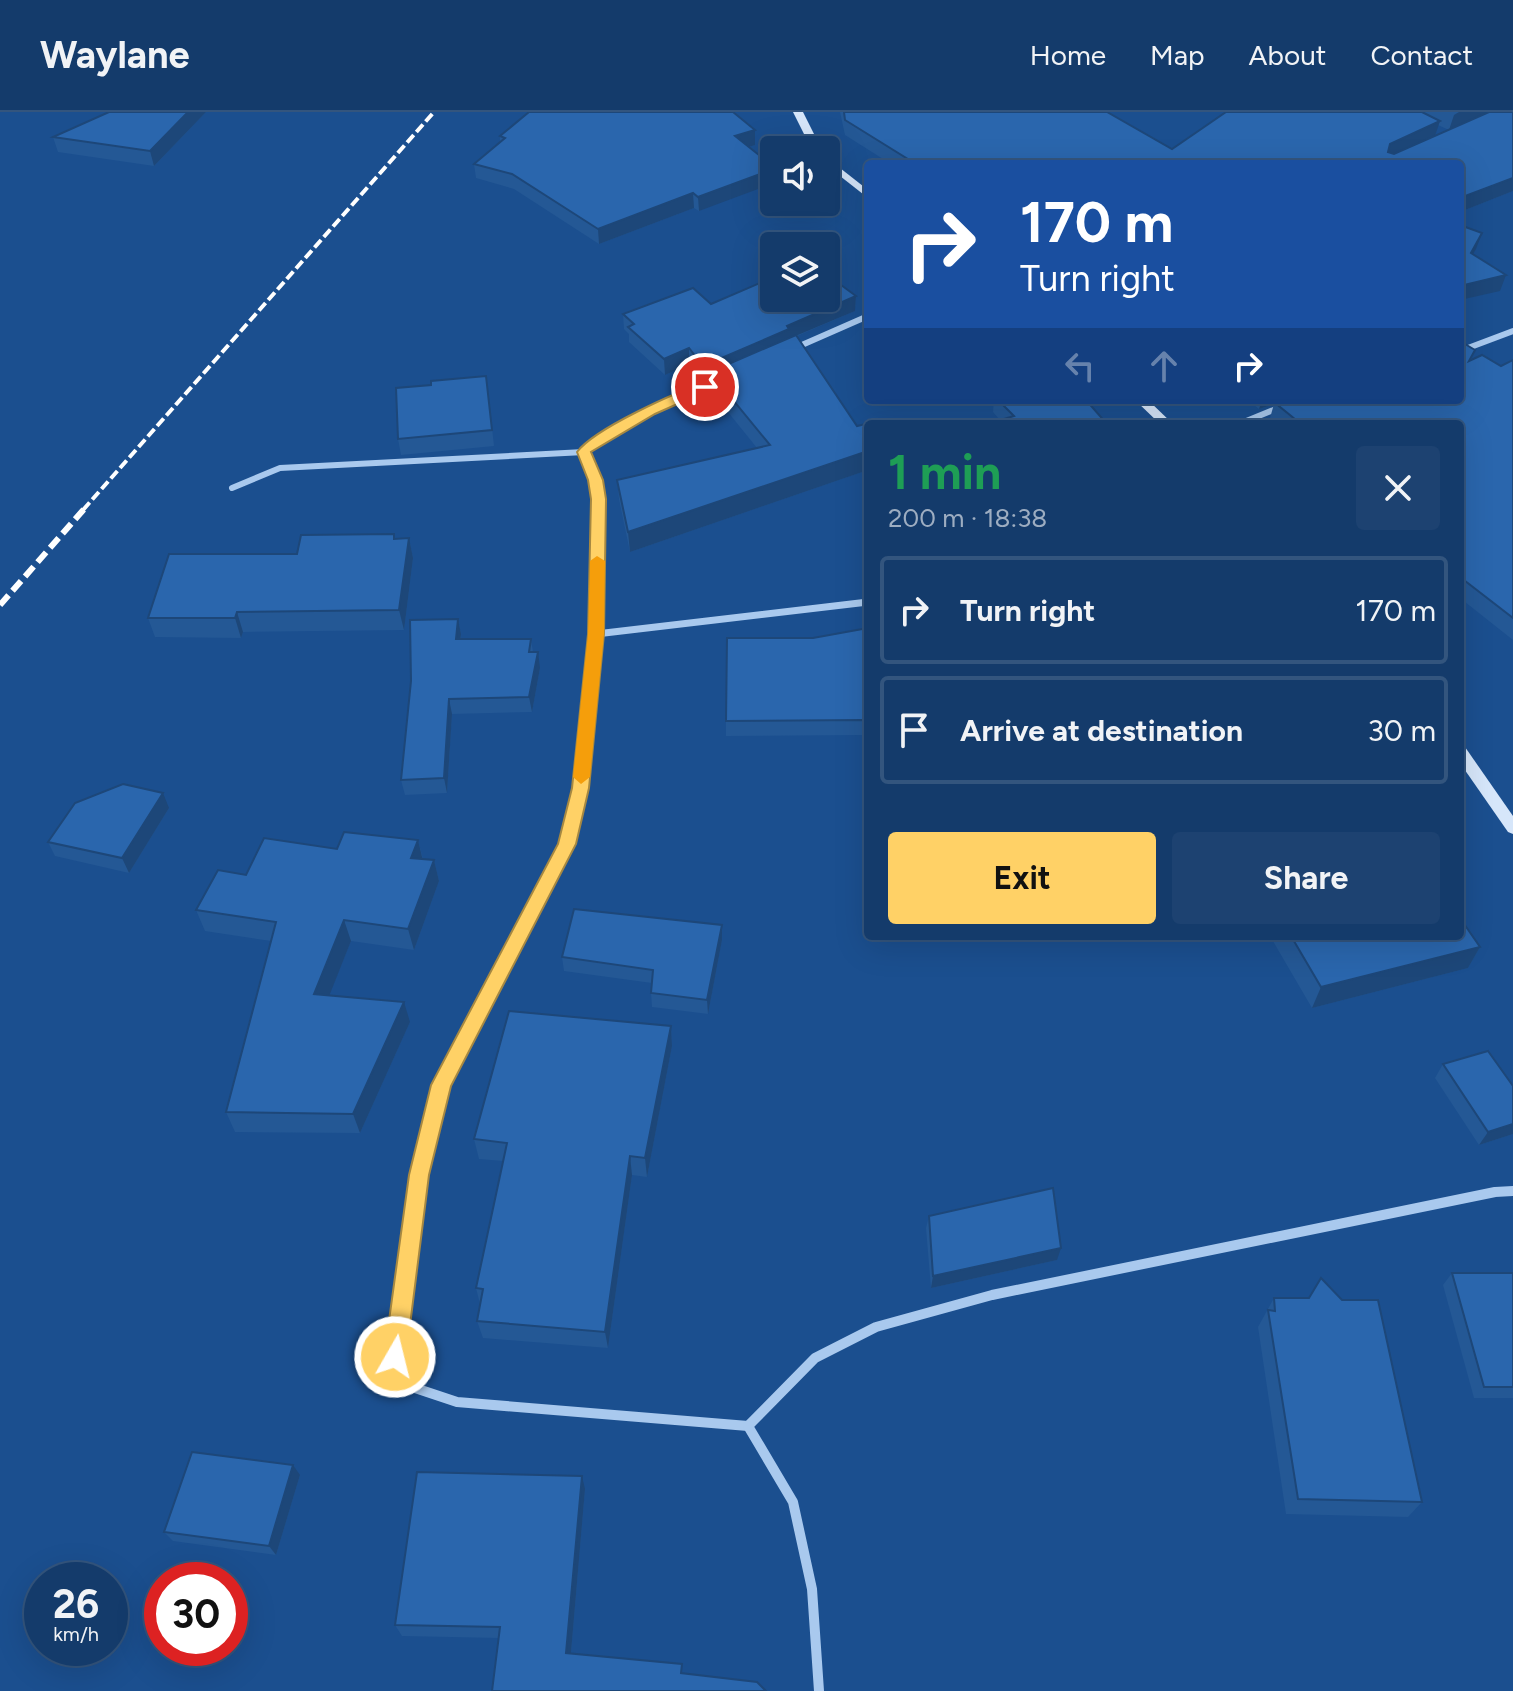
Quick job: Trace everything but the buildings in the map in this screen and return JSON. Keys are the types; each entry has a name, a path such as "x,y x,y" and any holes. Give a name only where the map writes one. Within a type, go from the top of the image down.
{"main road":[{"path":"798,112 810,136"},
{"path":"840,172 864,192"},
{"path":"1145,404 1163,420"},
{"path":"1464,757 1513,828"}],"street":[{"path":"781,354 864,318"},
{"path":"1464,349 1513,331"},
{"path":"232,488 280,468 584,452 590,445 650,411 723,379"},
{"path":"1249,420 1288,404"},
{"path":"584,452 596,480 599,499 596,634 580,788 567,844 441,1085 419,1175 395,1357 415,1388 457,1402 748,1426"},
{"path":"596,634 864,602"},
{"path":"748,1426 815,1358 876,1327 992,1295 1495,1192 1513,1191"},
{"path":"748,1426 793,1502 812,1589 819,1691"}],"railway":[{"path":"83,510 434,112"},
{"path":"0,605 85,508"}],"slow traffic":[{"path":"581,777 596,634 597,561"}],"route":[{"path":"395,1357 419,1175 441,1085 567,844 580,788 596,634 599,499 596,480 584,452 590,445 650,411 705,387"}]}
